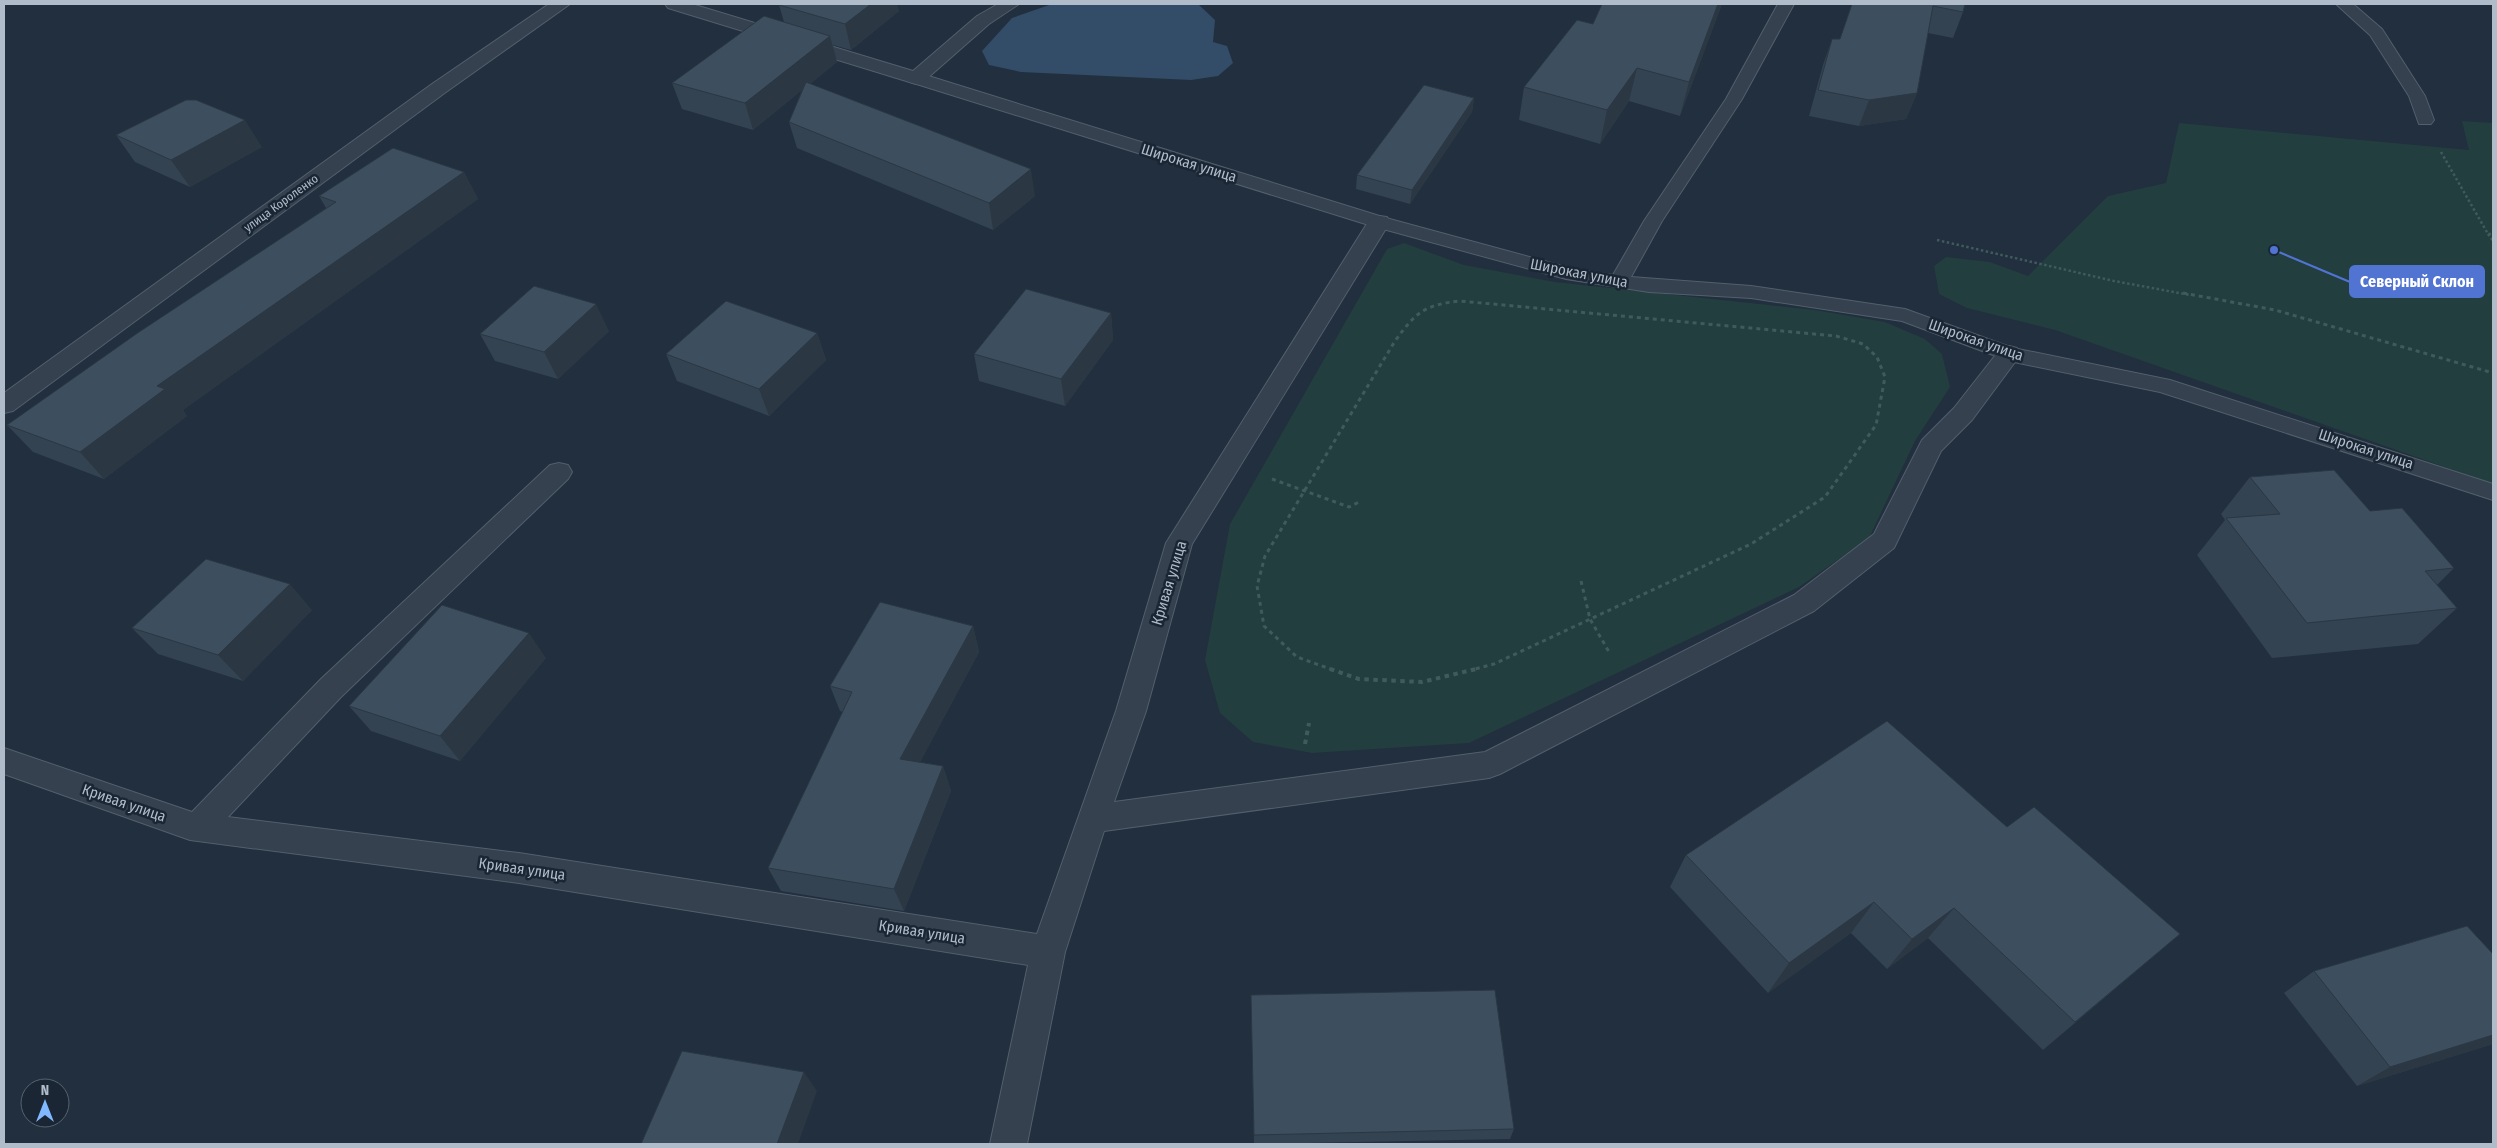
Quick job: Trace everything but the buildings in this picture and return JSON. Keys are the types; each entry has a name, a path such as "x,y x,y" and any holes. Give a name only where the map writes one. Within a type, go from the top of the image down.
{"street":[{"name":"улица Короленко","path":"4,405 439,88 561,4"},
{"name":"Широкая улица","path":"674,4 916,78"},
{"path":"916,78 983,20 1010,4"},
{"name":"Кривая улица","path":"1009,1144 1048,952 1092,819 1131,711 1179,543 1379,222"},
{"path":"1092,819 1489,765 1804,603 1884,541 1931,446 1963,414 2009,354"},
{"path":"199,826 331,688 559,472"},
{"name":"Кривая улица","path":"4,761 190,826 519,868 1048,952"}],"lane":[{"path":"1619,281 1653,221 1734,99 1786,4"},
{"path":"2344,4 2376,32 2417,96 2425,120"},
{"name":"Широкая улица","path":"916,78 1379,222 1573,275 1649,286 1751,292 1905,315 2009,354 2163,385 2493,492"}],"path":[{"path":"2425,120 2462,193 2493,241"},
{"path":"2488,234 2493,234"},
{"path":"1937,240 2114,281 2275,310 2493,373"},
{"path":"1460,301 1836,336 1863,344 1877,357 1885,377 1876,424 1825,497 1751,544 1494,664 1422,682 1359,679 1297,657 1264,626 1257,586 1265,556 1305,491 1395,341 1416,312 1436,304 1460,301"},
{"path":"1229,463 1349,507 1359,502"},
{"path":"1581,581 1590,619 1631,691"},
{"path":"1304,751 1309,723"}],"green space":[{"path":"2462,121 2493,123 2493,484 2055,330 1967,308 1939,294 1934,266 1946,257 1990,262 2028,276 2108,196 2166,183 2179,123 2469,150"},
{"path":"1404,243 1464,265 1555,282 1815,310 1885,322 1925,339 1942,354 1950,387 1915,441 1869,538 1799,587 1469,743 1312,753 1253,742 1220,713 1205,660 1230,524 1387,249"}],"water":[{"path":"1052,4 1198,4 1215,20 1213,42 1227,46 1233,63 1218,76 1191,80 1021,72 989,65 982,51 1012,18"}],"place":[{"name":"Северный Склон","path":"2274,250"}]}
